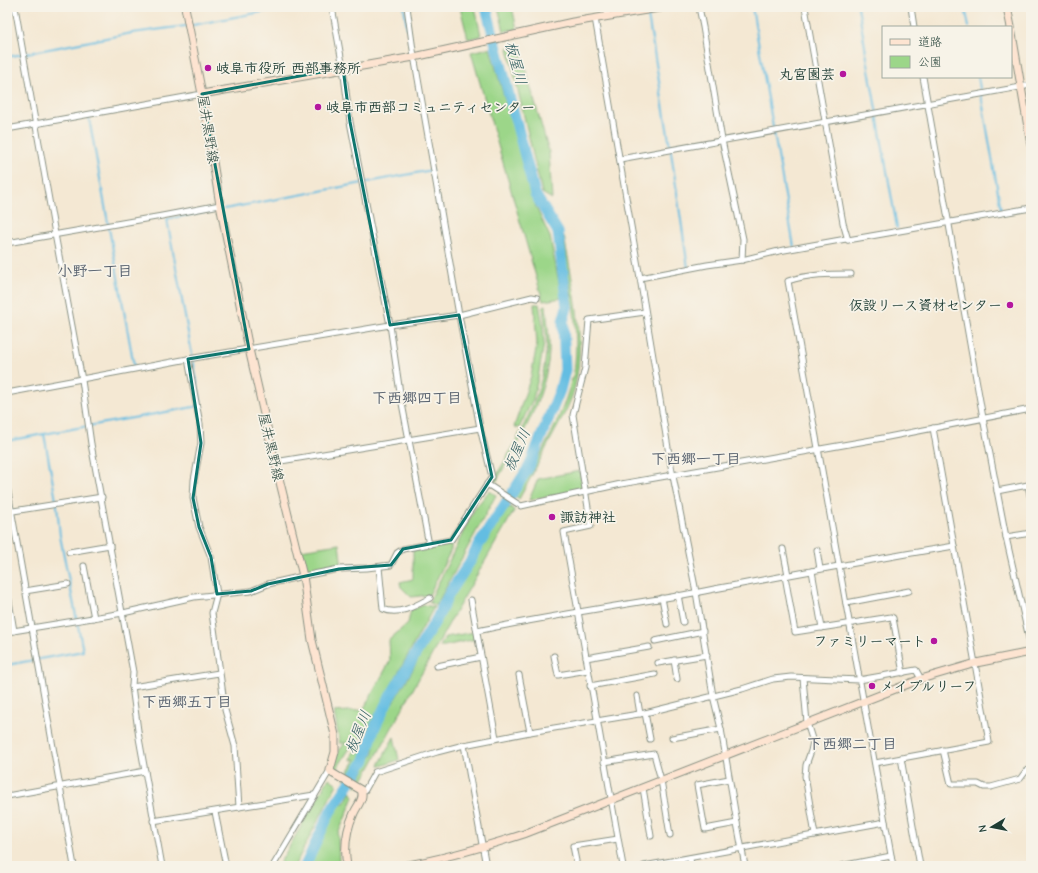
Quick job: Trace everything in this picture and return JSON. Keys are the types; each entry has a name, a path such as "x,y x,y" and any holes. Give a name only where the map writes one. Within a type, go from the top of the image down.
{"street":[{"path":"15,7 82,380 91,444 102,497 133,672 132,687 153,821 162,866"},
{"name":"屋井黒野線","path":"185,7 202,94 220,205 249,349 274,462 303,576 312,640 335,735 335,752 331,772"},
{"path":"332,7 344,68 350,122 390,325 409,440 429,545"},
{"path":"7,632 122,613 194,597 251,591 268,584 339,569 391,565 397,553 403,549 423,544 429,545 451,540 489,485 492,477 480,428 459,315 414,57 407,7"},
{"path":"606,7 608,15"},
{"path":"7,128 414,57 608,15 665,7"},
{"path":"699,7 704,28 722,140 743,239 742,260"},
{"path":"805,7 824,121 843,223 848,240"},
{"path":"911,7 914,26"},
{"path":"1007,7 1011,26"},
{"path":"595,18 645,312 703,631 713,696 721,729 745,866"},
{"path":"1012,33 1031,145"},
{"path":"923,78 983,418 1006,537 1031,647"},
{"path":"620,159 824,121 1031,85"},
{"path":"7,243 220,205"},
{"path":"640,278 742,260 846,238 848,240 1031,208"},
{"path":"851,274 824,274 797,278 788,281 893,866"},
{"path":"7,393 188,359 459,315 532,297 537,298"},
{"path":"623,866 612,800 596,721 564,532 591,526 572,415 585,368 589,320 645,312"},
{"path":"188,359 200,424 201,443 194,480 193,498 196,516 212,557 217,594 212,613 225,710 235,746 239,807"},
{"path":"489,485 521,506 674,474 1031,409"},
{"path":"274,462 480,428"},
{"path":"875,763 989,742 933,428"},
{"path":"997,491 1028,485 1031,500"},
{"path":"7,486 9,512 32,628 74,866"},
{"path":"9,512 102,497"},
{"path":"1006,537 1031,533"},
{"path":"69,552 110,545"},
{"path":"477,631 526,620 577,613 786,576 838,565 954,546"},
{"path":"783,549 795,632 891,616 893,618 903,673"},
{"path":"817,550 820,569"},
{"path":"84,566 94,618"},
{"path":"379,567 384,609 393,611 408,609 430,598"},
{"path":"812,571 822,628"},
{"path":"25,591 68,584"},
{"path":"846,603 909,591"},
{"path":"8,595 14,631"},
{"path":"678,595 683,622"},
{"path":"662,598 667,624"},
{"path":"471,600 496,738"},
{"path":"655,641 703,631"},
{"path":"586,658 649,648"},
{"path":"402,866 482,848 524,834 921,679 976,663 1031,652"},
{"path":"658,663 707,655"},
{"path":"554,656 558,675 588,670"},
{"path":"437,666 481,657"},
{"path":"674,660 677,679"},
{"path":"361,791 365,790 375,772 437,752 496,738 678,706 773,680 803,678 859,680 916,670 921,679"},
{"path":"132,687 219,672"},
{"path":"590,686 655,674"},
{"path":"519,675 530,732"},
{"path":"803,678 807,723 813,742 806,765 805,776 815,835"},
{"path":"637,696 650,739"},
{"path":"672,738 721,729"},
{"path":"464,745 486,866"},
{"path":"943,750 951,784 978,784 984,787 991,787 1020,779 1026,771 1031,769"},
{"path":"604,762 654,754 661,780 670,835"},
{"path":"901,758 920,866"},
{"path":"7,796 145,771"},
{"path":"273,866 314,795 331,772 361,791 362,797 353,814 347,831 347,866"},
{"path":"729,779 697,785 705,829 737,823"},
{"path":"643,788 651,836"},
{"path":"153,821 314,795"},
{"path":"215,812 226,866"},
{"path":"644,866 885,822"},
{"path":"576,861 573,846 618,839"},
{"path":"841,866 891,856"},
{"path":"690,858 691,866"}],"highlighted area":[{"path":"343,68 350,122 390,325 459,315 492,477 451,540 403,549 391,565 339,569 268,584 251,591 217,594 211,557 199,527 193,498 201,443 188,359 249,349 202,94"}],"green space":[{"path":"460,7 475,7 481,36 468,39"},
{"path":"498,7 512,7 517,29 504,31"},
{"path":"519,46 549,152 552,199 542,193 508,48"},
{"path":"490,48 536,207 550,237 562,298 543,301 471,52"},
{"path":"564,236 577,313 579,333 578,371 574,390 567,408 519,499 514,496 540,456 555,427 567,397 575,368 576,332 570,284 561,237"},
{"path":"534,304 539,304 543,325 544,343 533,399 519,428 514,427 531,376 537,344"},
{"path":"546,305 549,352 543,387 530,420 496,482 494,480 519,435 534,403 544,370 546,335 543,306"},
{"path":"580,471 583,490 529,500 538,479"},
{"path":"489,491 496,495 436,606 429,602 474,510"},
{"path":"512,507 514,511 452,618 360,786 356,786 374,752 373,739 377,723 393,702 411,673 432,631 449,605 453,593 493,525 505,509"},
{"path":"339,544 342,567 306,571 301,550"},
{"path":"451,544 451,550 429,595 411,597 401,587 400,582 413,579 413,550"},
{"path":"424,605 434,607 366,732 350,748 334,773 332,759 346,742 340,744 334,712 363,710 390,661 389,640 408,623 411,610"},
{"path":"475,632 476,639 440,647 445,637"},
{"path":"394,737 399,760 381,766 379,765"},
{"path":"366,741 370,743 362,764 344,779 356,759 351,760 353,753"},
{"path":"329,778 337,784 296,863 294,866 278,866"},
{"path":"351,791 354,797 338,834 339,863 337,866 310,866 311,859 330,812 345,802"}],"waterway":[{"path":"7,57 132,33 193,25 288,7"},
{"path":"404,7 407,28"},
{"name":"板屋川","path":"305,866 330,812 365,760 374,729 388,700 478,546 529,467 560,390 565,370 563,321 567,307 558,232 535,194 486,7"},
{"path":"752,7 794,247"},
{"path":"858,7 897,228"},
{"path":"965,7 969,26"},
{"path":"648,16 671,152 688,268"},
{"path":"978,78 1001,210"},
{"path":"89,118 134,366"},
{"path":"224,209 432,170"},
{"path":"7,665 83,651 60,536 57,506 44,434 194,407 201,403 167,219 217,210"},
{"path":"7,441 44,434"}],"place":[{"name":"岐阜市役所 西部事務所","path":"208,68"},
{"name":"丸宮園芸","path":"843,74"},
{"name":"岐阜市西部コミュニティセンター","path":"318,107"},
{"name":"仮設リース資材センター","path":"1010,305"},
{"name":"諏訪神社","path":"552,517"},
{"name":"ファミリーマート","path":"934,641"},
{"name":"メイプルリーフ","path":"872,686"}],"district":[{"name":"小野一丁目","path":"95,271"},
{"name":"下西郷四丁目","path":"417,398"},
{"name":"下西郷一丁目","path":"696,459"},
{"name":"下西郷五丁目","path":"187,702"},
{"name":"下西郷二丁目","path":"852,744"}]}
